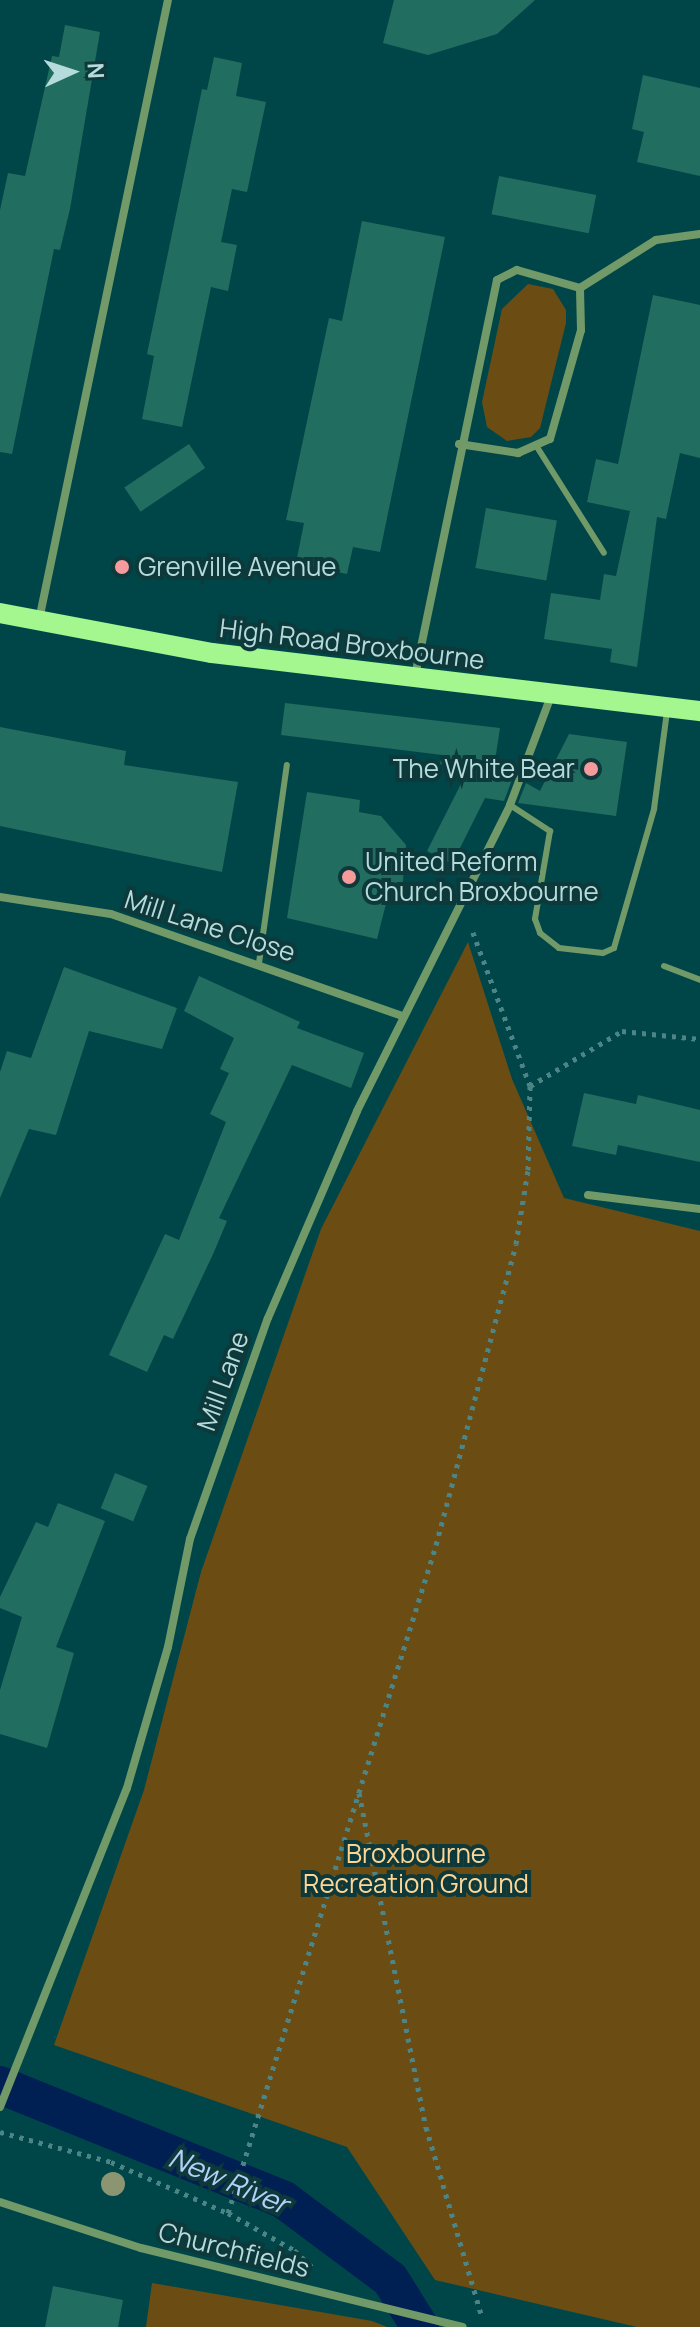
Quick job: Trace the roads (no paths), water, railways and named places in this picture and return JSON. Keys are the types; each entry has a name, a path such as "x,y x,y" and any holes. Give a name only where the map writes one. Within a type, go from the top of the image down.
{"main road":[{"name":"High Road Broxbourne","path":"0,613 212,653 700,711"}],"street":[{"path":"39,621 168,0"},
{"path":"415,677 459,444 497,280 517,270 580,288 656,240 700,234"},
{"path":"459,444 504,453 537,447 558,426 581,330 580,288"},
{"name":"Mill Lane","path":"0,2107 36,2028 127,1788 168,1647 190,1539 226,1428 279,1292 402,1016 460,895 510,805 551,695"},
{"name":"Mill Lane Close","path":"0,897 111,914 259,963 402,1016"},
{"path":"588,1195 700,1209"},
{"name":"Churchfields","path":"0,2202 141,2248 342,2297 380,2303 458,2326"}],"lane":[{"path":"537,447 604,553"},
{"path":"510,805 550,831 535,919 540,933 559,948 603,953 614,948 654,809 667,707"},
{"path":"259,963 287,765"},
{"path":"664,966 700,980"}],"waterway":[{"name":"New River","path":"0,2085 284,2200 390,2279 420,2327"}],"place":[{"name":"Grenville Avenue","path":"122,567"},
{"name":"The White Bear","path":"591,769"},
{"name":"United Reform Church Broxbourne","path":"349,877"}],"park label":[{"name":"Broxbourne Recreation Ground","path":"416,1869"}]}
